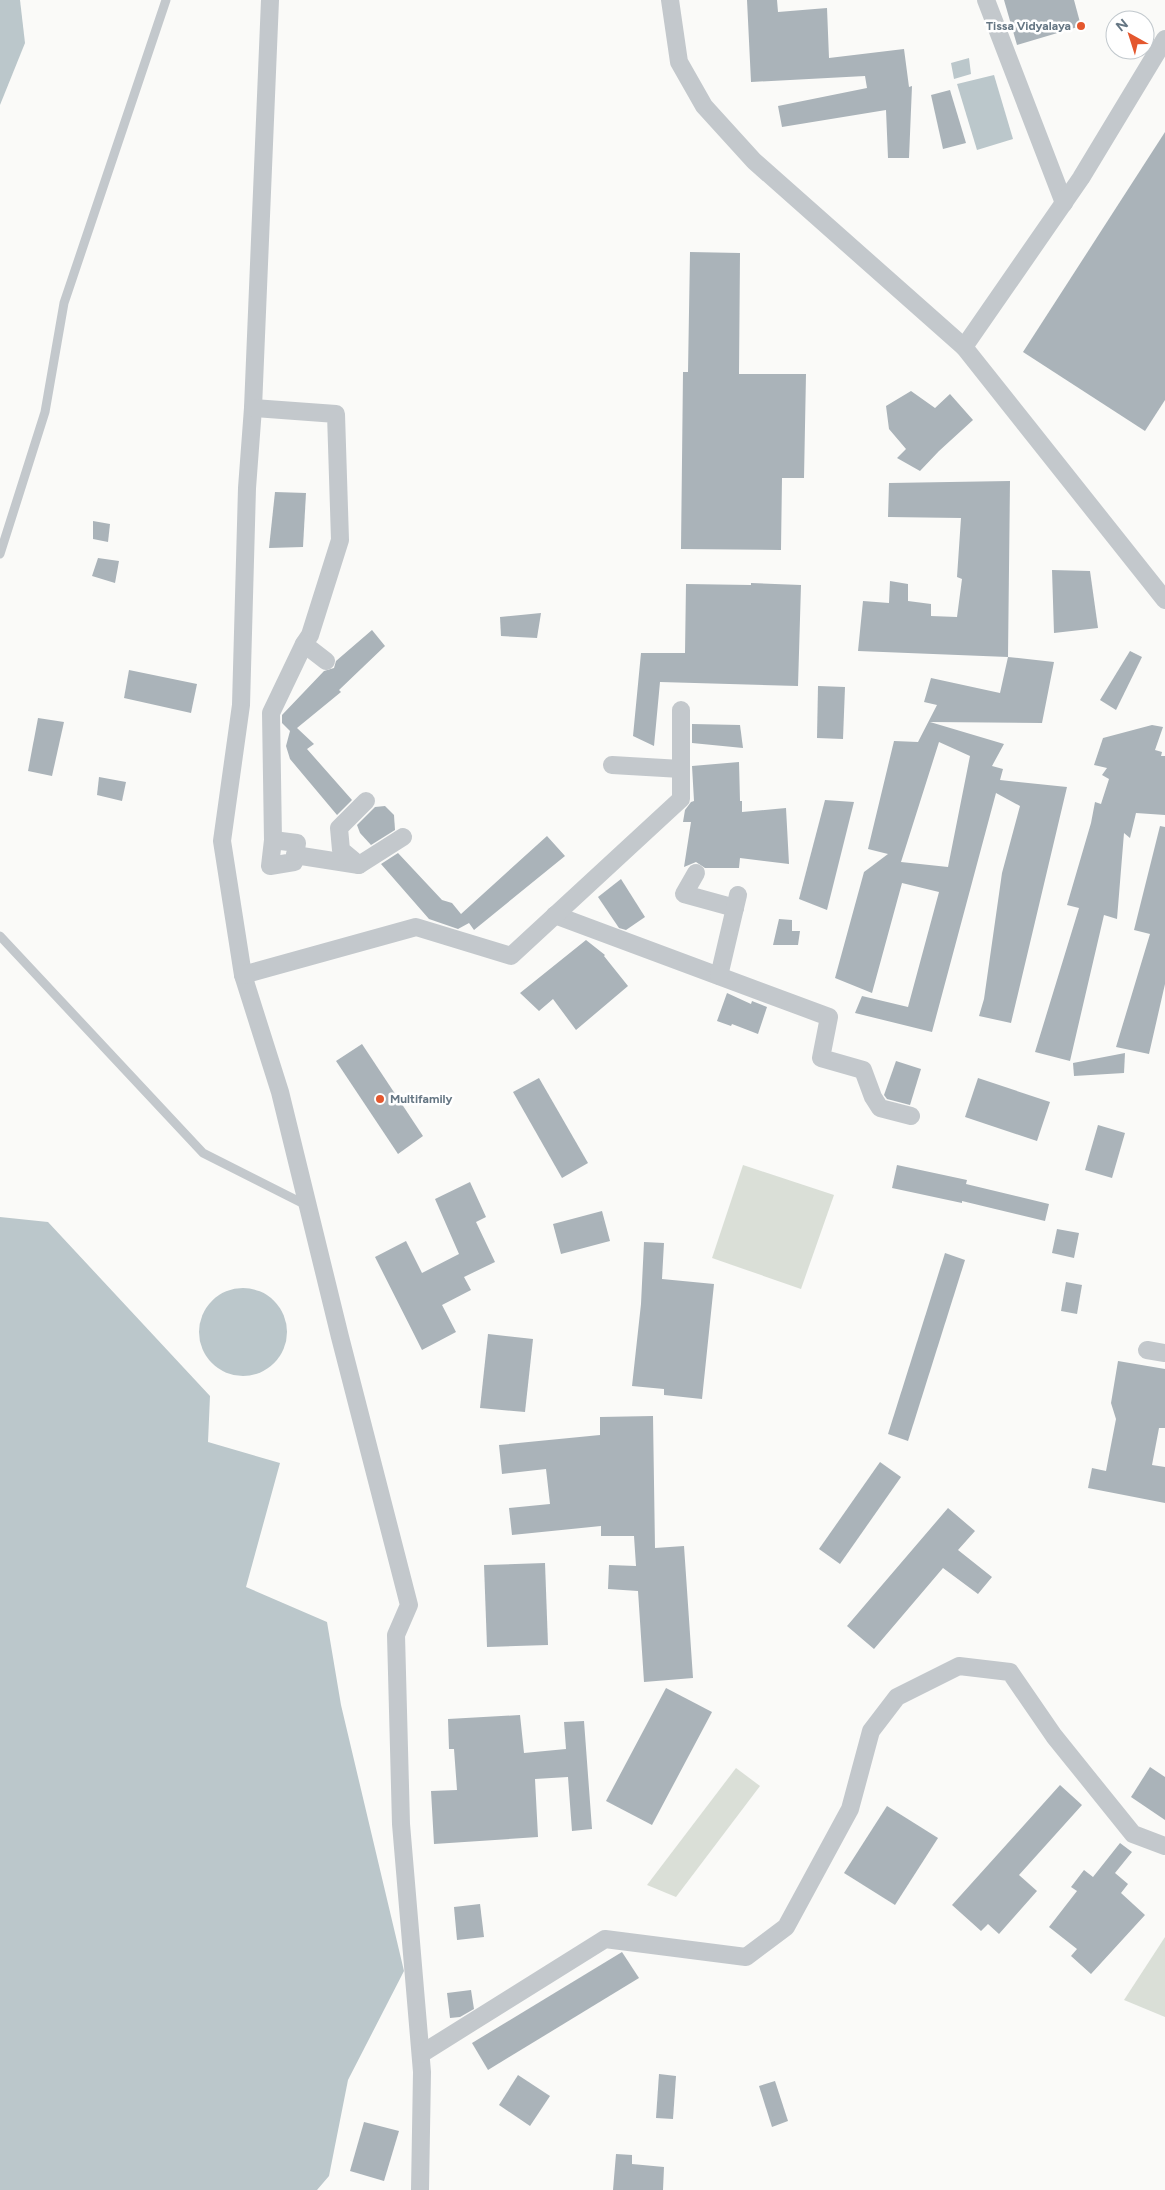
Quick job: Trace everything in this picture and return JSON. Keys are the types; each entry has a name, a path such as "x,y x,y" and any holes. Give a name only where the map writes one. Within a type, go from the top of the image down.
{"street":[{"path":"270,0 253,408 247,488 241,705 222,842 243,975 280,1092 409,1606 396,1635 401,1824 422,2072 420,2190"},
{"path":"670,0 679,62 704,106 754,161 964,347 1165,600"},
{"path":"986,0 1064,203"},
{"path":"964,347 1081,178 1165,39"},
{"path":"253,408 336,414 340,540 310,635 271,714 273,840 270,866 294,862 297,843 273,840"},
{"path":"304,644 326,661"},
{"path":"243,975 416,928 511,956 681,799 680,710"},
{"path":"612,765 681,769"},
{"path":"359,865 341,850 339,828 366,800"},
{"path":"295,855 359,865 403,837"},
{"path":"696,873 684,894 737,902 720,976"},
{"path":"555,915 829,1016 821,1058 863,1070 873,1097 880,1108 911,1116"},
{"path":"1147,1350 1165,1353"},
{"path":"420,2054 605,1939 746,1958 786,1927 850,1809 871,1731 897,1696 959,1666 1010,1672 1054,1736 1133,1834 1165,1846"}],"lane":[{"path":"0,554 45,412 64,304 166,0"},
{"path":"0,936 203,1153 308,1206"}],"shaded area":[{"path":"0,0 20,0 25,43 0,105"},
{"path":"969,58 971,74 954,79 951,63"},
{"path":"994,75 1013,139 977,150 957,84"},
{"path":"743,1165 834,1195 801,1289 712,1258"},
{"path":"0,1217 48,1222 210,1396 208,1442 280,1463 246,1587 327,1622 341,1705 404,1971 348,2080 329,2176 317,2190 0,2190"},
{"path":"243,1288 260,1292 274,1301 283,1315 287,1332 283,1349 274,1363 260,1372 243,1376 226,1372 212,1363 203,1349 199,1332 203,1315 212,1301 226,1292"},
{"path":"736,1768 760,1786 676,1897 647,1885"},
{"path":"1165,1937 1165,2017 1124,2000"}],"building":[{"path":"747,0 777,0 778,12 827,8 829,58 904,49 909,87 912,86 909,158 888,158 886,110 782,127 778,106 867,88 865,76 751,82"},
{"path":"1004,0 1074,0 1081,26 1017,45"},
{"path":"950,90 966,143 943,149 931,95"},
{"path":"1165,132 1165,400 1145,431 1023,352"},
{"path":"690,252 740,253 739,374 806,374 804,478 782,478 781,550 681,549 683,372 688,372"},
{"path":"911,391 935,408 950,394 973,420 920,471 897,458 906,449 889,429 886,406"},
{"path":"1010,481 1008,657 858,651 863,601 889,603 890,581 908,584 908,601 931,604 931,616 957,617 962,579 957,577 961,518 888,517 889,483"},
{"path":"275,492 306,493 303,547 269,548"},
{"path":"93,521 110,524 108,542 93,539"},
{"path":"98,558 119,561 115,583 92,576"},
{"path":"1052,570 1090,571 1098,628 1054,633"},
{"path":"751,583 801,585 798,686 660,682 654,746 633,736 641,653 685,653 686,584 751,585"},
{"path":"541,613 537,638 501,636 500,617"},
{"path":"372,630 385,646 339,690 341,692 297,728 314,744 307,749 352,800 337,815 290,759 286,746 290,731 282,723 282,715 324,671 334,668 336,661"},
{"path":"1130,651 1142,657 1116,710 1100,700"},
{"path":"1008,657 1054,662 1042,723 930,722 1004,744 992,766 1003,769 1000,780 1067,787 1011,1023 979,1016 984,999 1002,873 1020,806 996,793 932,1032 855,1013 862,996 908,1007 939,892 902,883 872,993 835,978 864,872 888,854 868,849 894,741 918,742 937,705 924,702 931,678 1000,693","holes":["939,742 970,756 948,867 901,862"]},
{"path":"129,670 197,684 191,713 124,698"},
{"path":"818,686 845,687 843,739 817,738"},
{"path":"38,718 64,722 52,776 28,771"},
{"path":"692,724 740,725 743,748 692,743"},
{"path":"1152,725 1163,727 1155,750 1162,752 1161,756 1165,756 1165,815 1136,813 1130,838 1124,833 1117,919 1104,915 1070,1061 1035,1052 1079,908 1067,905 1091,823 1095,802 1101,804 1109,779 1102,775 1107,768 1094,765 1103,738"},
{"path":"739,762 742,812 786,808 789,864 740,858 739,868 705,868 696,862 684,867 691,822 683,822 685,810 694,801 692,766"},
{"path":"99,777 126,782 122,801 97,795"},
{"path":"825,800 854,802 827,910 799,899"},
{"path":"385,806 394,815 395,830 371,845 360,833 357,825 375,807"},
{"path":"1160,826 1165,827 1165,984 1149,1054 1116,1047 1150,934 1134,930"},
{"path":"547,836 565,856 474,930 469,923 458,929 429,919 381,864 398,853 442,900 452,903 461,914"},
{"path":"621,879 645,917 626,930 619,928 598,897"},
{"path":"779,919 792,920 792,931 800,931 798,945 773,945"},
{"path":"586,940 605,955 628,986 576,1030 553,999 539,1011 520,993"},
{"path":"727,993 751,1004 752,1001 767,1007 758,1034 732,1024 731,1026 717,1021"},
{"name":"Multifamily","path":"362,1044 423,1136 398,1154 336,1061"},
{"path":"1125,1053 1124,1073 1074,1076 1073,1063"},
{"path":"896,1061 921,1069 910,1105 887,1099 884,1095"},
{"path":"539,1078 588,1163 562,1178 513,1092"},
{"path":"978,1078 1050,1102 1037,1141 965,1117"},
{"path":"1098,1125 1125,1133 1112,1178 1085,1170"},
{"path":"897,1165 967,1180 966,1184 1049,1204 1045,1221 962,1201 962,1203 892,1188"},
{"path":"470,1182 486,1217 476,1222 495,1262 464,1277 471,1290 442,1305 456,1332 422,1350 375,1257 406,1241 422,1273 459,1254 435,1199"},
{"path":"602,1211 610,1241 561,1254 553,1224"},
{"path":"1057,1229 1079,1233 1074,1258 1052,1253"},
{"path":"644,1242 664,1243 662,1279 714,1284 702,1399 664,1395 664,1389 632,1386 641,1304"},
{"path":"945,1253 965,1260 908,1441 888,1434"},
{"path":"1066,1282 1082,1285 1077,1314 1061,1311"},
{"path":"488,1334 533,1339 525,1412 480,1408"},
{"path":"1118,1361 1165,1369 1165,1428 1159,1428 1152,1465 1165,1467 1165,1503 1088,1488 1092,1468 1106,1471 1116,1419 1111,1403"},
{"path":"653,1416 655,1548 684,1546 693,1678 644,1682 638,1591 608,1589 609,1565 636,1566 634,1536 601,1536 601,1526 512,1535 509,1508 550,1504 546,1469 502,1474 499,1445 600,1435 600,1417"},
{"path":"880,1462 901,1477 840,1564 819,1549"},
{"path":"948,1508 975,1531 958,1550 992,1577 978,1594 943,1568 874,1649 847,1626"},
{"path":"545,1563 548,1645 487,1647 484,1565"},
{"path":"666,1688 712,1712 652,1825 606,1801"},
{"path":"520,1715 524,1753 566,1749 564,1722 584,1721 592,1829 572,1831 568,1777 535,1779 538,1837 434,1844 431,1791 457,1790 454,1749 449,1749 448,1719"},
{"path":"1150,1767 1165,1777 1165,1820 1131,1797"},
{"path":"1060,1785 1082,1805 1019,1875 1037,1891 999,1934 988,1924 981,1931 952,1905"},
{"path":"887,1806 938,1838 895,1905 844,1873"},
{"path":"1120,1843 1132,1852 1115,1873 1128,1884 1121,1893 1145,1915 1091,1974 1071,1956 1077,1949 1049,1927 1077,1891 1071,1887 1084,1870 1093,1877"},
{"path":"480,1904 484,1937 457,1940 454,1907"},
{"path":"622,1952 639,1978 488,2070 472,2043"},
{"path":"471,1990 474,2009 460,2017 450,2018 447,1993"},
{"path":"659,2074 676,2076 673,2119 656,2118"},
{"path":"518,2075 550,2096 530,2126 499,2105"},
{"path":"775,2081 788,2121 772,2127 759,2086"},
{"path":"364,2122 399,2131 384,2181 350,2171"},
{"path":"616,2154 632,2155 632,2164 664,2167 663,2190 613,2190"}],"place":[{"name":"Tissa Vidyalaya","path":"1081,26"},
{"name":"Multifamily","path":"380,1099"}]}
